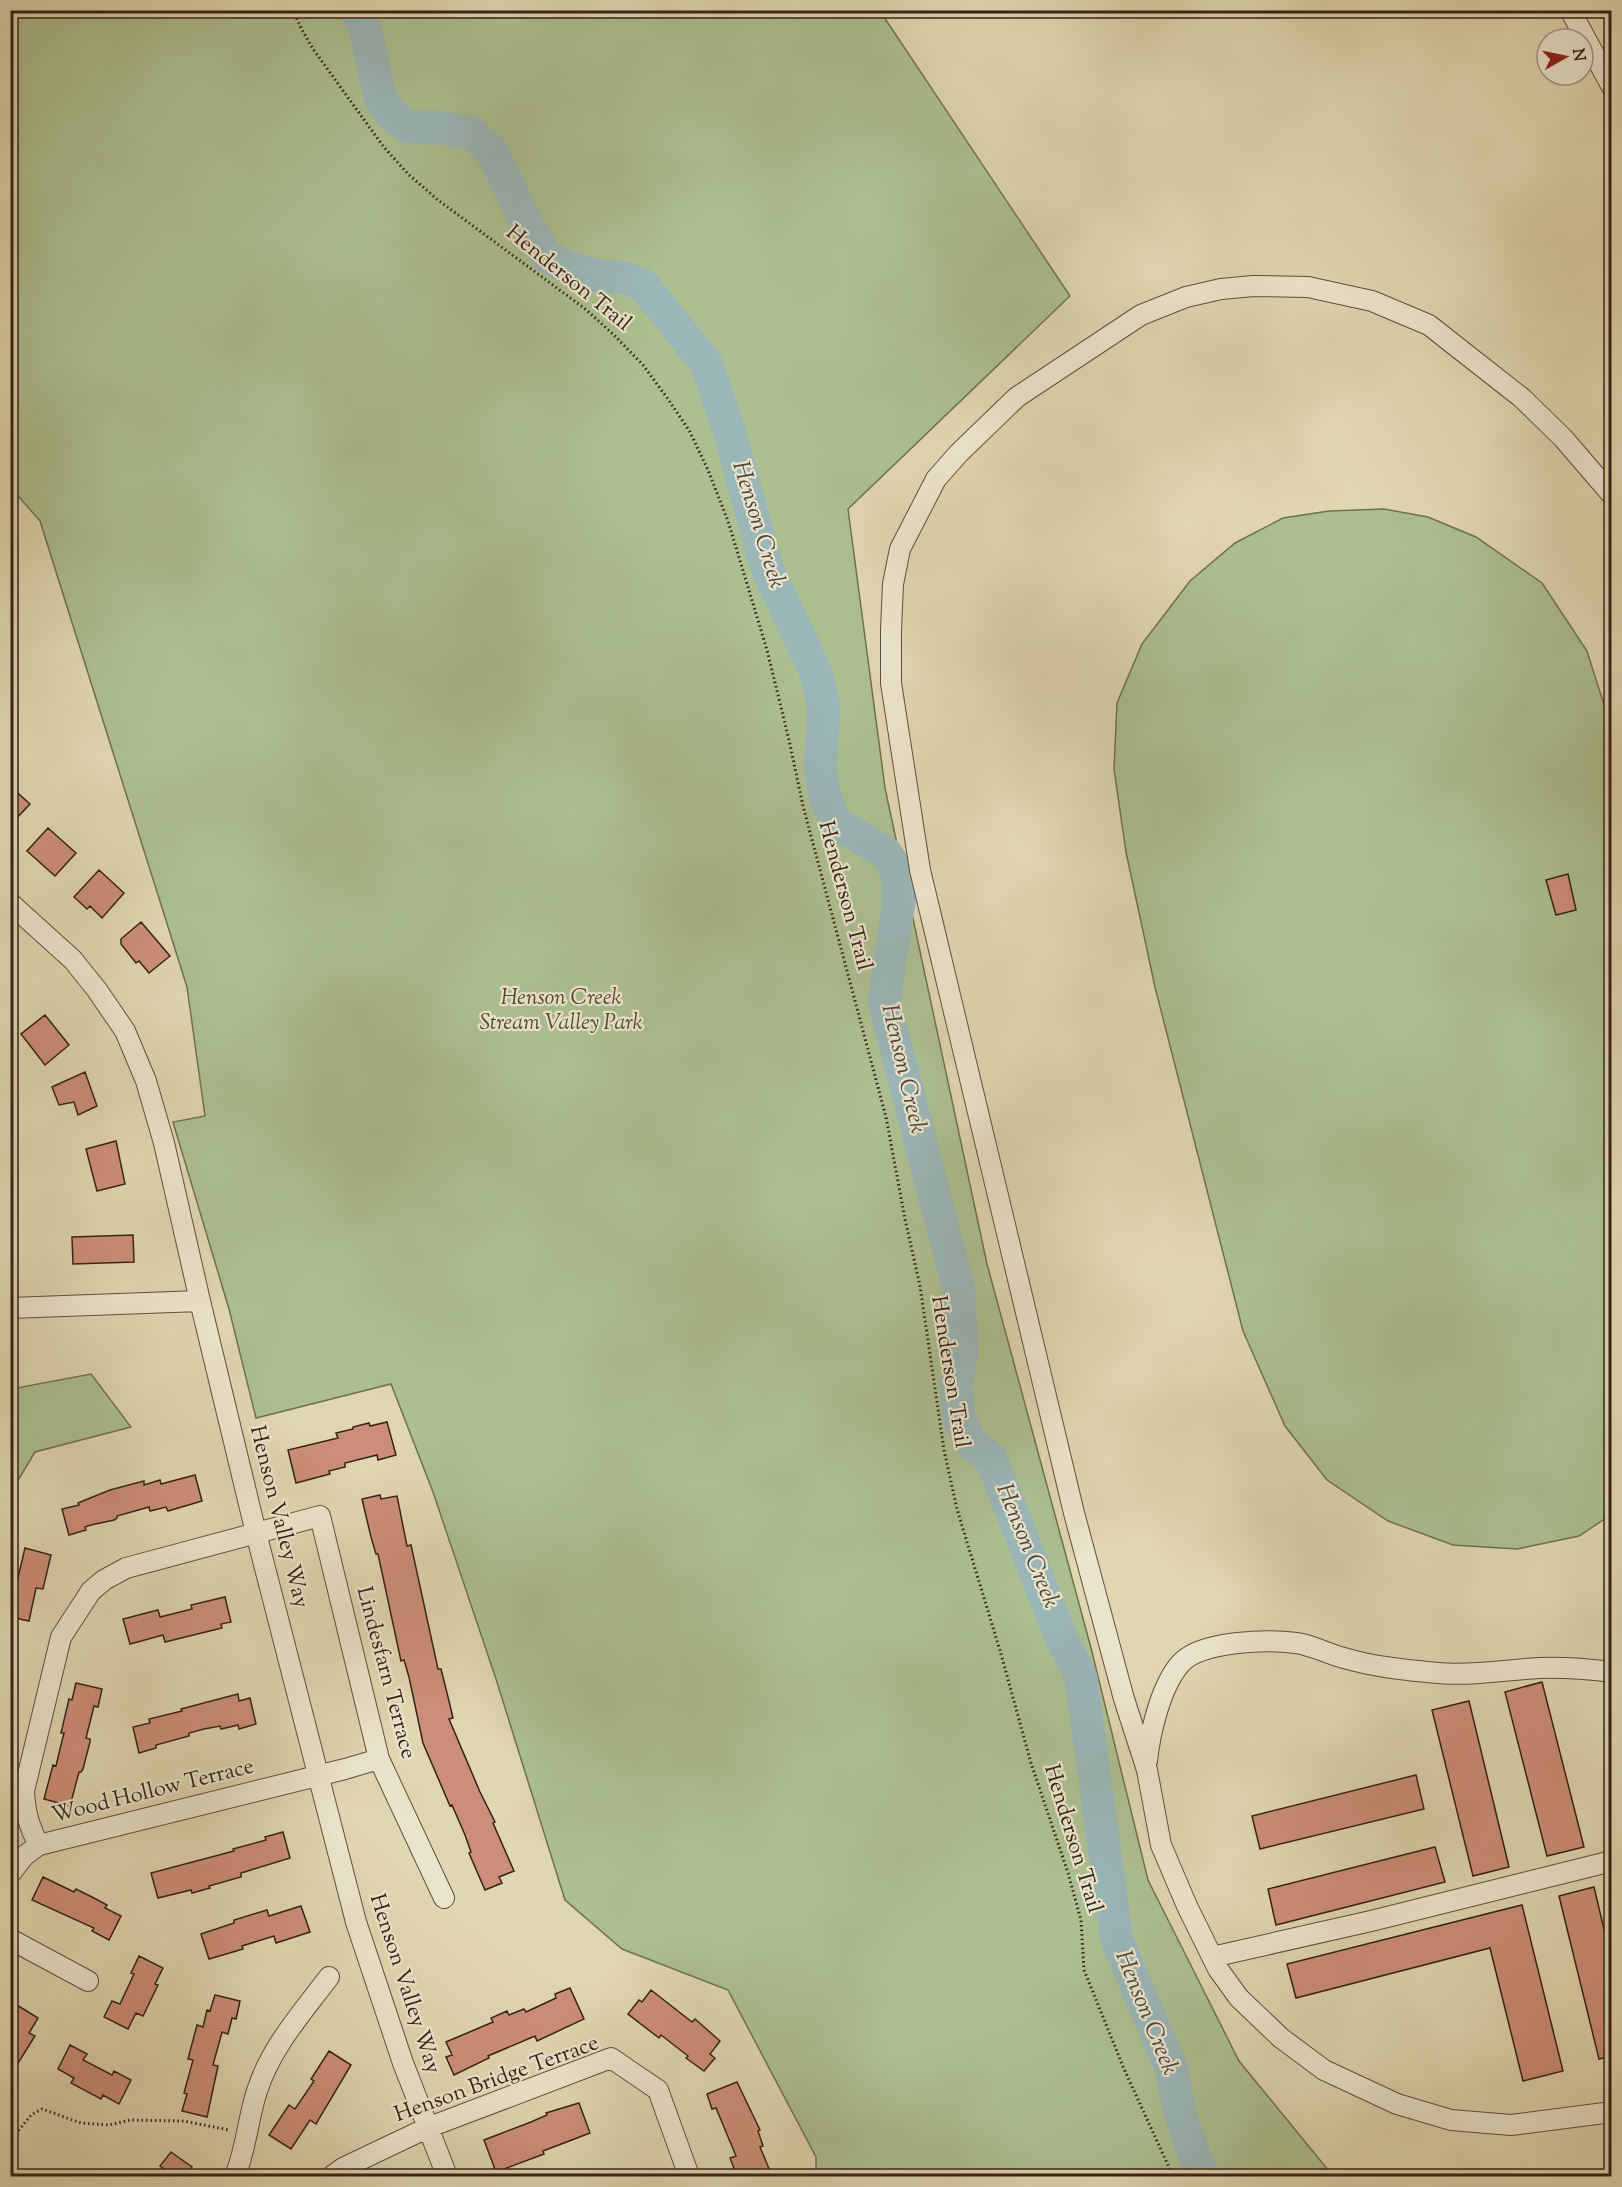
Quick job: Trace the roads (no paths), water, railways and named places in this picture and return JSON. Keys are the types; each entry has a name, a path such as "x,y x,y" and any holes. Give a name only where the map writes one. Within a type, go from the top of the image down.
{"street":[{"path":"1570,10 1611,87"},
{"path":"1611,495 1569,445 1522,398 1429,325 1372,301 1332,291 1308,287 1253,286 1221,290 1186,297 1141,315 1017,397 959,453 936,479 900,549 893,584 891,631 891,683 920,870 1074,1513 1124,1699 1147,1770 1161,1845 1187,1906 1218,1969 1239,1998 1281,2038 1324,2070 1397,2104 1451,2120 1511,2125 1611,2112"},
{"name":"Henson Valley Way","path":"10,903 73,960 113,1011 125,1030 154,1106 256,1533 356,1922 384,2011 447,2176"},
{"path":"10,1308 200,1301"},
{"name":"Lindesfarn Terrace","path":"256,1533 320,1516 379,1759 444,1898"},
{"path":"39,1845 28,1825 24,1791 61,1637 78,1607 104,1580 126,1568 256,1533"},
{"path":"1147,1770 1150,1738 1169,1681 1182,1661 1199,1652 1221,1646 1269,1641 1298,1643 1344,1658 1380,1666 1446,1674 1541,1668 1611,1672"},
{"name":"Wood Hollow Terrace","path":"10,1874 24,1856 39,1845 379,1759"},
{"path":"1212,1957 1371,1921 1611,1861"},
{"path":"10,1939 88,1981"},
{"path":"239,2175 246,2133 257,2090 279,2043 329,1977"},
{"name":"Henson Bridge Terrace","path":"332,2176 343,2168 427,2128 611,2058 658,2090 689,2176"}],"waterway":[{"name":"Henson Creek","path":"355,10 363,21 381,100 393,116 408,127 436,127 472,133 493,153 527,224 547,257 567,267 595,275 626,278 643,285 706,363 728,427 767,568 816,673 824,708 820,770 826,799 836,823 885,852 896,869 900,896 884,1001 959,1290 962,1353 956,1386 959,1418 972,1444 991,1458 1058,1630 1081,1678 1117,1941 1171,2067 1180,2113 1198,2166 1204,2176"}],"park label":[{"name":"Henson Creek Stream Valley Park","path":"561,1012"}]}
